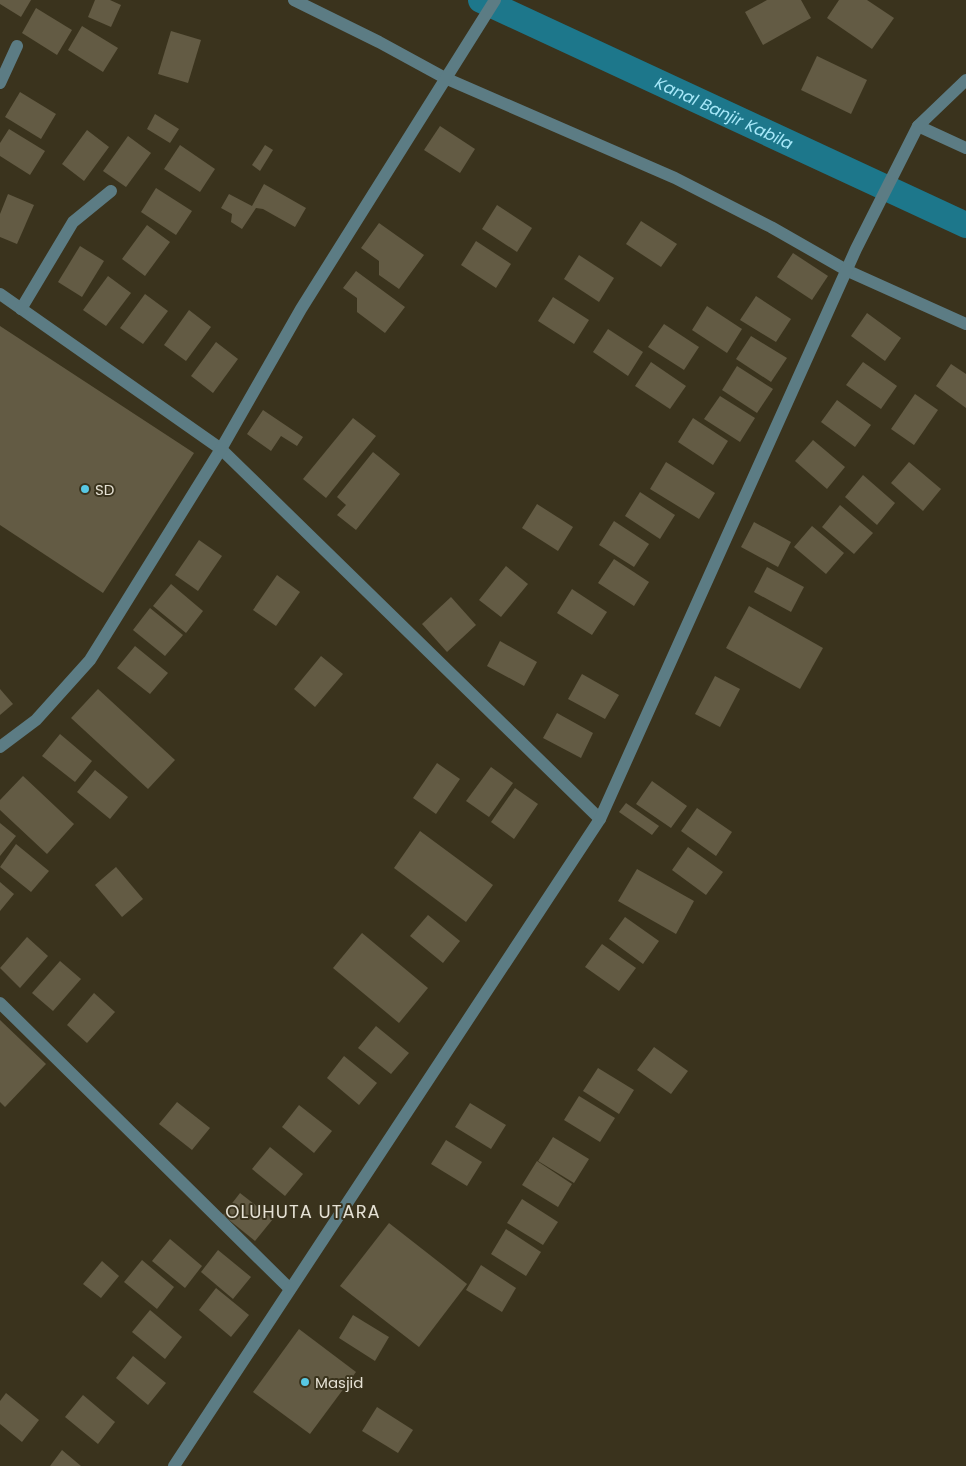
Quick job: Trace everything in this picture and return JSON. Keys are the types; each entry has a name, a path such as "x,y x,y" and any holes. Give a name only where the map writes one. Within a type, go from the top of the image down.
{"street":[{"path":"294,0 445,78 675,178 771,227 848,271 966,324"},
{"path":"0,747 36,720 90,660 221,449 301,310 495,0"},
{"path":"0,83 17,46"},
{"path":"174,1466 600,819 848,271 856,249 918,126 966,80"},
{"path":"918,126 966,148"},
{"path":"21,309 73,222 111,192"},
{"path":"0,294 221,449 600,819"},
{"path":"0,1003 290,1289"}],"building":[{"path":"0,0 31,0 21,17 0,4"},
{"path":"95,0 110,0 121,5 111,27 88,17"},
{"path":"767,0 801,0 811,18 763,45 745,12"},
{"path":"839,0 867,0 894,18 872,49 827,18"},
{"path":"36,8 72,30 57,55 22,33"},
{"path":"82,26 118,48 103,72 68,50"},
{"path":"171,31 201,40 188,83 158,74"},
{"path":"817,56 867,80 851,114 801,90"},
{"path":"20,92 56,114 41,139 5,117"},
{"path":"155,114 179,129 170,143 147,129"},
{"path":"440,126 475,149 460,173 424,150"},
{"path":"9,129 45,151 30,175 0,156 0,143"},
{"path":"87,130 109,147 84,181 62,164"},
{"path":"128,136 151,153 126,187 103,171"},
{"path":"180,145 215,169 200,192 164,169"},
{"path":"265,145 273,150 260,171 252,165"},
{"path":"264,184 306,208 295,227 263,209 256,208 242,229 231,222 232,214 221,208 229,194 252,206"},
{"path":"156,188 192,211 176,235 141,212"},
{"path":"8,194 34,205 17,244 0,237 0,214"},
{"path":"497,205 532,228 517,252 482,229"},
{"path":"641,221 677,244 661,267 626,244"},
{"path":"379,223 424,255 399,289 379,275 379,261 361,248"},
{"path":"147,225 170,242 145,276 122,259"},
{"path":"476,241 511,264 496,288 461,265"},
{"path":"80,246 104,261 82,297 58,282"},
{"path":"793,253 828,276 812,300 777,277"},
{"path":"579,255 614,278 599,302 564,279"},
{"path":"356,271 405,307 385,333 357,312 357,298 343,288"},
{"path":"108,276 131,293 106,326 83,310"},
{"path":"145,294 168,311 143,344 120,328"},
{"path":"756,296 791,319 776,342 740,320"},
{"path":"553,297 589,320 574,344 538,321"},
{"path":"707,306 742,329 727,353 692,330"},
{"path":"189,310 211,327 186,361 164,345"},
{"path":"867,313 901,338 885,361 851,336"},
{"path":"664,324 699,347 684,370 648,347"},
{"name":"SD","path":"0,326 194,453 103,593 0,525"},
{"path":"608,329 643,352 628,376 593,352"},
{"path":"751,336 787,358 771,382 736,359"},
{"path":"216,342 238,359 213,393 191,376"},
{"path":"651,362 686,386 670,409 635,386"},
{"path":"863,362 897,386 881,409 846,385"},
{"path":"951,364 966,374 966,408 936,386"},
{"path":"737,366 773,389 757,413 722,390"},
{"path":"915,394 938,410 914,445 891,429"},
{"path":"720,396 755,418 740,442 704,419"},
{"path":"837,400 871,425 855,447 821,422"},
{"path":"263,410 303,437 297,446 281,436 271,451 247,434"},
{"path":"353,418 376,436 326,498 303,479"},
{"path":"693,418 728,441 713,465 678,442"},
{"path":"813,440 845,467 827,489 795,461"},
{"path":"373,452 400,474 356,530 337,515 346,505 337,497"},
{"path":"666,462 715,493 699,519 650,489"},
{"path":"909,462 941,489 923,511 891,483"},
{"path":"863,475 895,503 877,525 845,497"},
{"path":"640,492 675,515 660,539 625,516"},
{"path":"537,504 573,527 558,551 522,528"},
{"path":"840,505 873,533 854,554 822,527"},
{"path":"614,521 649,544 634,567 599,545"},
{"path":"754,522 791,542 778,567 741,547"},
{"path":"812,526 844,553 826,574 794,547"},
{"path":"199,540 222,556 198,591 175,575"},
{"path":"614,559 649,582 634,606 598,583"},
{"path":"506,566 528,584 501,617 479,600"},
{"path":"767,567 804,587 791,612 754,592"},
{"path":"277,575 300,592 276,626 253,610"},
{"path":"171,584 203,611 186,633 153,606"},
{"path":"572,589 607,612 592,635 557,613"},
{"path":"451,597 476,625 447,652 422,624"},
{"path":"749,606 823,648 800,689 726,648"},
{"path":"150,608 183,635 165,656 133,630"},
{"path":"500,641 537,662 524,686 487,666"},
{"path":"135,646 168,673 150,694 117,668"},
{"path":"321,656 343,674 315,707 294,689"},
{"path":"582,674 619,695 605,719 568,699"},
{"path":"715,676 740,689 720,727 695,714"},
{"path":"0,689 13,704 0,715"},
{"path":"98,689 175,760 148,789 71,718"},
{"path":"557,713 593,733 581,758 543,738"},
{"path":"60,734 92,761 75,782 42,756"},
{"path":"437,763 460,779 436,814 413,798"},
{"path":"491,767 513,783 489,817 466,801"},
{"path":"95,770 128,797 110,819 77,792"},
{"path":"23,776 74,824 47,854 0,810 0,800"},
{"path":"652,781 687,806 671,828 636,804"},
{"path":"515,788 538,804 514,839 491,822"},
{"path":"626,803 659,826 652,835 619,812"},
{"path":"697,808 732,832 716,856 681,831"},
{"path":"0,823 16,836 0,856"},
{"path":"420,831 493,885 466,922 394,868"},
{"path":"16,844 49,871 31,892 0,867"},
{"path":"688,847 723,872 706,895 672,870"},
{"path":"116,867 143,899 122,917 95,885"},
{"path":"637,869 694,901 676,934 618,901"},
{"path":"0,882 14,894 0,911"},
{"path":"428,915 460,941 443,963 410,936"},
{"path":"625,917 659,941 643,964 609,939"},
{"path":"362,933 428,988 399,1023 333,968"},
{"path":"27,937 48,956 20,988 0,968"},
{"path":"602,944 636,968 619,991 585,967"},
{"path":"60,961 81,979 53,1011 32,993"},
{"path":"94,993 115,1012 87,1043 67,1025"},
{"path":"0,1020 46,1064 5,1107 0,1102"},
{"path":"376,1026 409,1053 391,1074 358,1048"},
{"path":"654,1047 688,1071 671,1094 637,1070"},
{"path":"344,1056 377,1083 359,1105 327,1078"},
{"path":"598,1068 634,1090 619,1114 583,1091"},
{"path":"579,1096 615,1118 600,1142 564,1120"},
{"path":"177,1102 210,1128 192,1150 159,1124"},
{"path":"470,1103 506,1125 491,1149 455,1127"},
{"path":"299,1105 332,1131 314,1153 282,1127"},
{"path":"553,1137 589,1159 574,1183 538,1161"},
{"path":"446,1140 482,1162 467,1186 431,1164"},
{"path":"270,1147 303,1174 285,1196 252,1169"},
{"path":"537,1161 572,1184 558,1207 522,1185"},
{"path":"240,1193 273,1219 255,1241 223,1215"},
{"path":"522,1199 558,1222 543,1245 507,1223"},
{"path":"389,1223 467,1284 419,1347 340,1286"},
{"path":"506,1229 541,1252 526,1276 491,1254"},
{"path":"170,1239 202,1266 185,1288 152,1261"},
{"path":"218,1250 251,1277 233,1299 201,1272"},
{"path":"142,1260 174,1287 157,1309 124,1282"},
{"path":"102,1261 119,1276 101,1298 83,1284"},
{"path":"481,1265 516,1288 502,1312 466,1290"},
{"path":"216,1288 249,1315 231,1337 199,1310"},
{"path":"150,1310 182,1337 165,1359 132,1332"},
{"path":"353,1315 389,1337 375,1361 339,1338"},
{"name":"Masjid","path":"299,1329 356,1372 310,1434 253,1392"},
{"path":"133,1356 166,1383 148,1405 116,1378"},
{"path":"6,1393 39,1420 22,1442 0,1424 0,1401"},
{"path":"83,1395 115,1422 98,1444 65,1417"},
{"path":"377,1407 413,1430 398,1453 362,1431"},
{"path":"62,1450 81,1466 50,1466"}],"waterway":[{"name":"Kanal Banjir Kabila","path":"481,0 966,225"}],"place":[{"name":"SD","path":"85,489"},
{"name":"Masjid","path":"305,1382"}],"district":[{"name":"OLUHUTA UTARA","path":"303,1211"}]}
